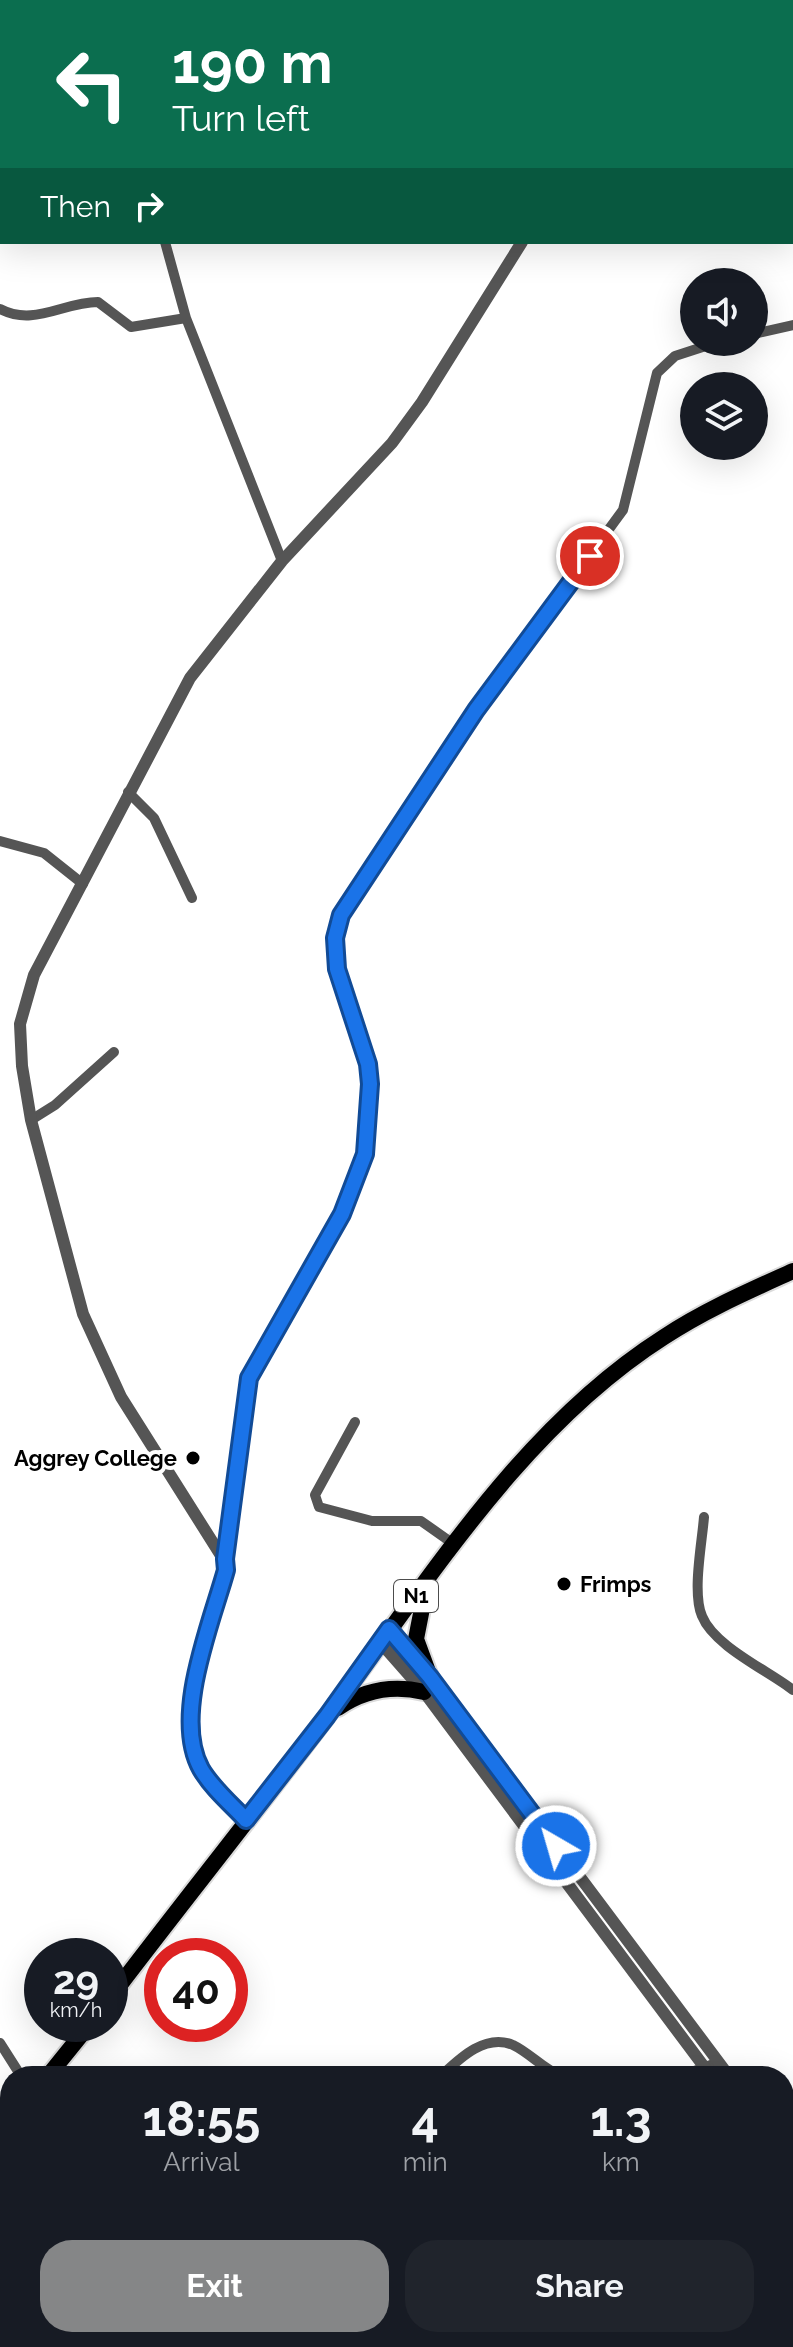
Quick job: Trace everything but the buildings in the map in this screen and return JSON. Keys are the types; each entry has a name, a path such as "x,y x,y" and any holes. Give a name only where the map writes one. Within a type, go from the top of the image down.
{"highway":[{"name":"N1","path":"128,1974 327,1716 384,1636 547,1434 609,1378 685,1324 734,1297 793,1271"},
{"path":"327,1716 368,1693 427,1684 416,1639 427,1583"},
{"path":"56,2066 75,2042"}],"street":[{"path":"166,244 186,318 282,561"},
{"path":"169,256 176,244"},
{"path":"225,1559 121,1397 77,1296 31,1120 22,1066 20,1024 34,975 190,678 282,561 362,478 407,423 521,244"},
{"path":"0,309 10,314 36,316 98,302 131,327 186,318"},
{"path":"768,331 793,325"},
{"path":"246,1820 202,1771 194,1750 190,1720 206,1639 226,1570 249,1378 342,1214 365,1154 370,1084 368,1064 337,969 335,938 341,915 476,710 623,510 657,373 680,354"},
{"path":"128,792 154,818 192,898"},
{"path":"0,841 44,853 83,884"},
{"path":"31,1120 55,1105 114,1052"},
{"path":"355,1422 315,1495 319,1507 372,1521 421,1521 455,1545"},
{"path":"704,1517 698,1599 701,1614 717,1637 793,1690"},
{"path":"384,1636 427,1684 722,2066"},
{"path":"427,1684 704,2066"},
{"path":"0,2043 15,2066"},
{"path":"452,2066 464,2055 495,2043 512,2045 545,2066"},
{"path":"715,2066 719,2062"}],"place":[{"name":"Aggrey College","path":"193,1458"},
{"name":"Frimps","path":"564,1584"}],"route":[{"path":"556,1846 430,1677 389,1629 327,1716 246,1820 202,1771 191,1737 190,1712 227,1565 225,1559 249,1378 342,1214 365,1154 371,1111 368,1064 337,969 335,938 341,915 476,710 590,556"}]}
